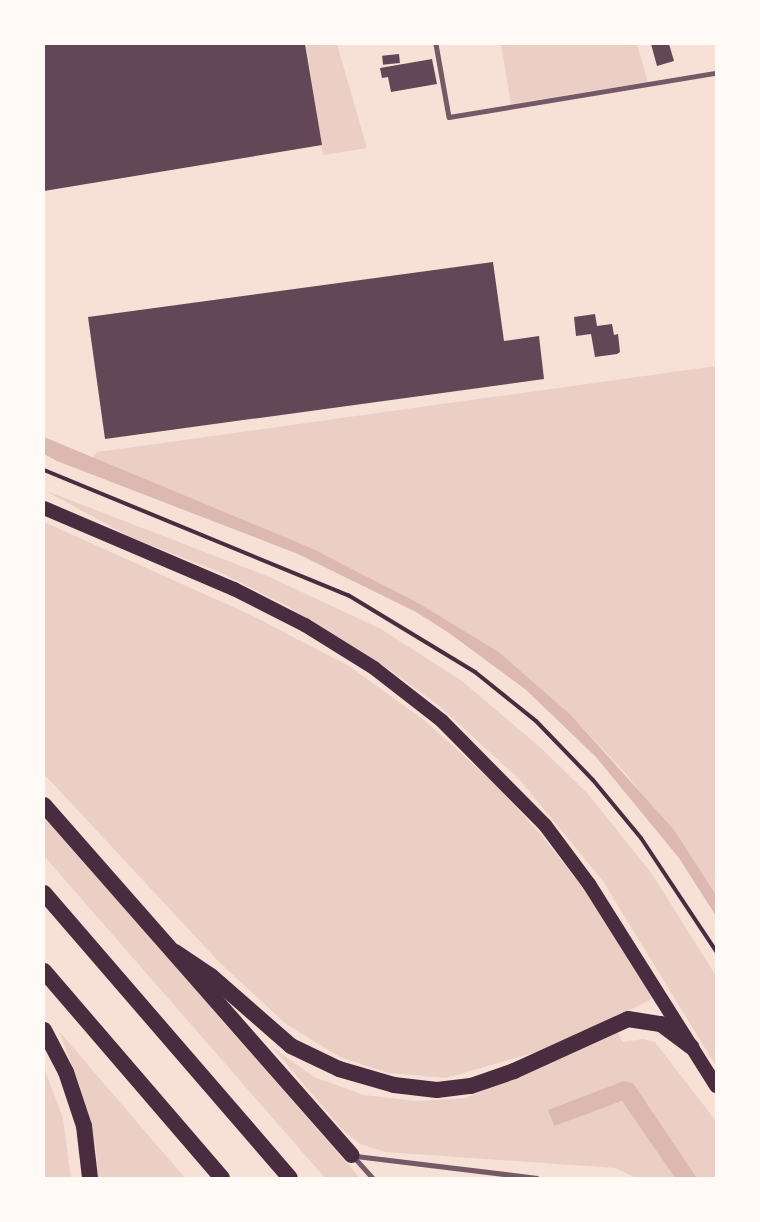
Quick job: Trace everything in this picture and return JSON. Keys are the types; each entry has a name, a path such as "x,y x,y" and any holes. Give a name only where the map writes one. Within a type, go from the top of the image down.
{"highway":[{"path":"44,805 352,1155"},
{"path":"44,893 290,1179"},
{"path":"175,952 211,976 291,1046 339,1069 394,1085 436,1090 471,1086 514,1071 628,1019 661,1024 691,1047"},
{"path":"44,971 222,1179"},
{"path":"44,1030 66,1072 84,1126 90,1179"}],"main road":[{"path":"44,508 234,589 305,625 374,668 442,721 545,825 621,930 717,1086"}],"lane":[{"path":"436,44 449,117 717,73"},
{"path":"352,1155 374,1179"},
{"path":"352,1155 537,1179"}],"path":[{"path":"44,470 338,591 414,632 475,672 536,721 593,780 641,838 717,951"}],"shaded area":[{"path":"306,44 337,44 367,148 323,155"},
{"path":"501,44 637,44 648,82 511,104"},
{"path":"716,366 716,895 627,775 571,715 499,652 420,604 92,459 97,452"},
{"path":"44,437 311,548 420,604 499,652 571,715 674,830 716,895 716,916 679,858 596,757 525,689 449,633 416,612 298,554 57,461 44,454"},
{"path":"44,490 272,578 381,629 462,681 541,748 589,795 652,874 716,976 716,1066 603,881 518,778 438,705 390,670 287,606 217,571 130,537"},
{"path":"44,522 251,615 349,666 424,720 492,781 542,836 603,913 647,984 652,999 560,1045 446,1078 388,1073 340,1057 286,1024 219,962 44,774"},
{"path":"44,818 360,1178 325,1178 44,856"},
{"path":"59,1031 185,1178 98,1178 96,1148 79,1084"},
{"path":"617,1032 623,1042 643,1039 655,1042 716,1121 716,1178 697,1178 633,1083 548,1110 554,1125 622,1101 675,1178 636,1178 615,1168 385,1152 360,1144 341,1128 271,1046 314,1077 364,1095 416,1101 466,1098"},
{"path":"44,1068 63,1118 71,1178 44,1178"},
{"path":"624,1081 633,1083 697,1178 675,1178 622,1101 554,1126 548,1110"}],"building":[{"path":"44,44 305,44 322,145 44,191"},
{"path":"651,44 669,44 674,61 657,66"},
{"path":"399,54 400,63 383,65 382,56"},
{"path":"432,59 437,84 391,92 388,77 382,78 380,68"},
{"path":"493,262 504,341 539,336 544,379 105,439 88,317"},
{"path":"595,314 597,326 612,324 614,335 618,334 620,352 617,354 595,357 591,334 576,336 574,317"}]}
